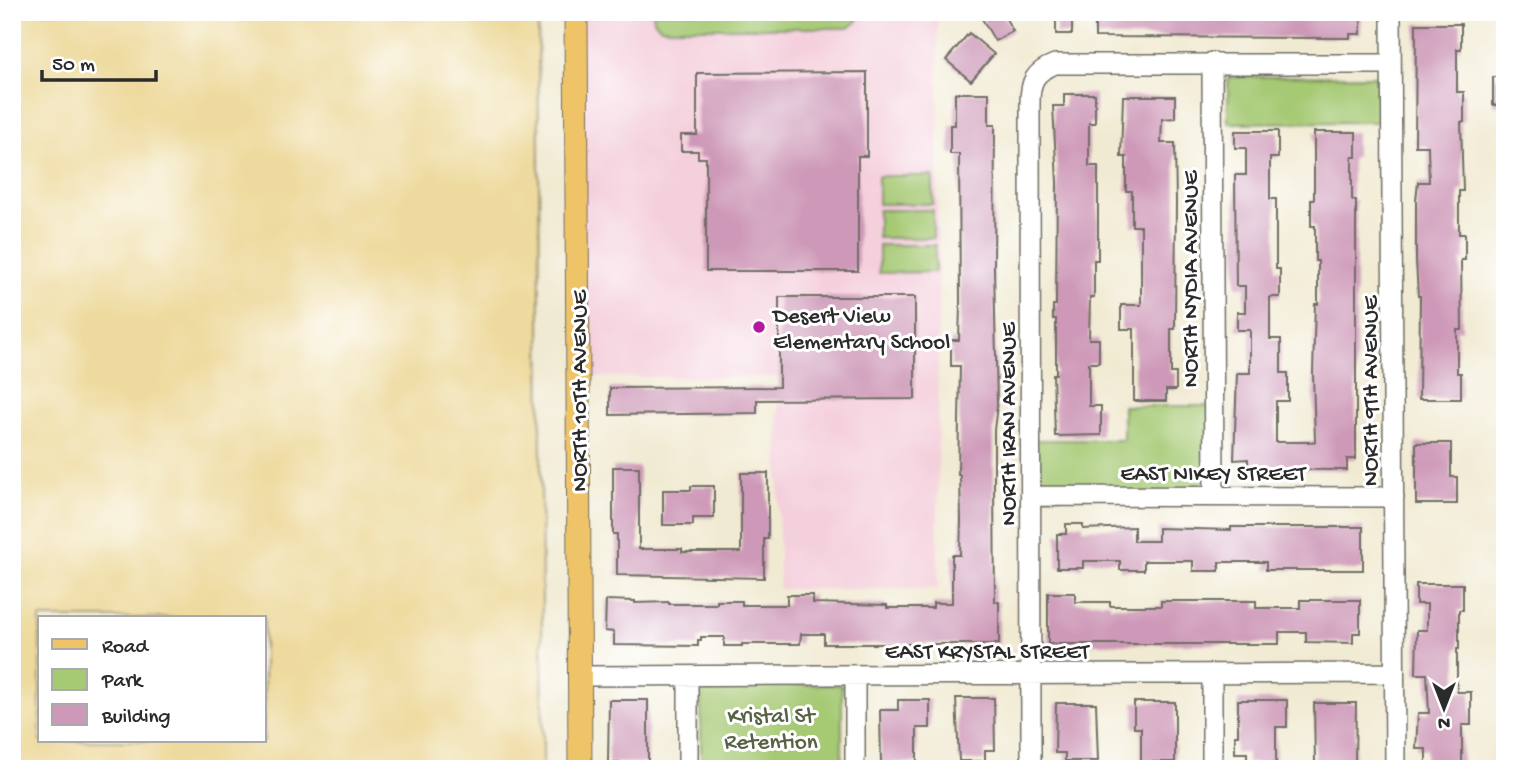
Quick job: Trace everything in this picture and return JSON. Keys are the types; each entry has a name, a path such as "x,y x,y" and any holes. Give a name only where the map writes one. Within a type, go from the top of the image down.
{"main road":[{"name":"NORTH 10TH AVENUE","path":"576,12 580,769"}],"street":[{"name":"NORTH 9TH AVENUE","path":"1391,12 1395,769"},
{"path":"1212,62 1391,64"},
{"name":"NORTH IRAN AVENUE","path":"1031,769 1032,78 1042,69 1055,64 1212,62"},
{"name":"NORTH NYDIA AVENUE","path":"1212,62 1214,496"},
{"name":"EAST NIKEY STREET","path":"1032,496 1394,497"},
{"path":"1212,674 1212,769"},
{"name":"EAST KRYSTAL STREET","path":"580,676 1394,674"},
{"path":"855,675 855,769"},
{"path":"688,676 688,769"}],"shaded area":[{"name":"Desert View Elementary School","path":"576,12 938,12 938,589 779,589 778,377 578,377"}],"green space":[{"path":"653,12 860,13 856,22 848,28 669,28 660,27 654,20"},
{"path":"1379,76 1379,122 1228,123 1228,77"},
{"path":"878,176 933,176 933,204 878,204"},
{"path":"878,210 933,210 933,238 878,238"},
{"path":"879,245 935,245 935,272 879,273"},
{"path":"1123,406 1214,406 1214,496 1032,496 1032,440 1123,440"},
{"name":"Kristal St Retention","path":"701,685 842,685 842,769 701,769"}],"sand":[{"path":"12,12 538,12 543,769 12,769"}],"building":[{"path":"978,12 1002,12 1013,31 995,41"},
{"path":"1056,12 1072,12 1072,34 1056,34"},
{"path":"1095,12 1361,12 1361,34 1350,34 1350,38 1095,37"},
{"path":"1416,24 1461,24 1461,49 1457,49 1457,92 1464,92 1464,122 1461,122 1463,191 1459,191 1459,234 1465,234 1465,260 1461,260 1462,330 1457,330 1457,373 1461,373 1461,399 1419,399 1420,296 1416,260 1416,200 1418,182 1429,182 1428,146 1415,146"},
{"path":"969,33 994,54 971,81 946,60"},
{"path":"867,72 867,156 858,156 858,271 706,271 706,158 698,158 698,151 681,151 681,135 697,135 697,73"},
{"path":"1493,77 1505,77 1505,105 1493,105"},
{"path":"955,93 989,93 989,125 995,125 997,405 994,483 995,602 999,602 999,644 824,644 824,634 801,634 800,644 724,646 724,637 701,637 698,646 614,645 614,632 605,631 606,600 669,604 742,601 742,605 787,605 787,595 813,595 813,603 887,605 887,608 933,608 933,603 952,603 952,555 960,555 961,521 958,475 960,366 951,366 951,340 959,340 960,305 959,154 950,154 950,125 955,125"},
{"path":"1064,94 1095,94 1095,123 1089,123 1089,166 1098,166 1098,260 1094,260 1094,297 1090,297 1089,339 1099,339 1099,363 1089,363 1089,406 1101,406 1101,435 1055,436 1053,374 1056,374 1056,319 1053,319 1053,305 1056,305 1057,182 1053,106 1064,106"},
{"path":"1123,96 1175,96 1175,118 1162,119 1161,143 1175,143 1175,329 1171,329 1171,373 1176,373 1176,390 1166,390 1166,401 1134,401 1134,329 1121,329 1121,305 1141,305 1141,226 1132,226 1132,191 1126,191 1126,157 1121,157"},
{"path":"1235,131 1278,131 1278,158 1270,158 1270,199 1276,199 1276,269 1280,269 1280,297 1270,297 1270,339 1281,339 1281,373 1288,373 1288,401 1276,401 1276,442 1315,442 1313,373 1318,261 1315,261 1315,226 1311,226 1311,200 1314,200 1314,132 1356,132 1356,157 1352,157 1352,200 1356,200 1356,459 1347,459 1347,470 1248,469 1248,459 1234,460 1237,373 1250,373 1250,330 1237,330 1237,312 1245,312 1245,286 1236,286 1235,175 1246,175 1246,148 1235,148"},
{"path":"779,297 915,297 915,399 757,400 757,413 610,415 610,388 779,387"},
{"path":"1416,443 1451,443 1451,477 1457,477 1457,504 1416,504"},
{"path":"613,467 639,467 639,549 682,549 682,552 741,552 741,473 768,473 768,539 764,539 764,578 617,575 617,534 613,534"},
{"path":"691,486 714,486 714,518 693,518 693,525 663,525 663,490 691,490"},
{"path":"1066,524 1083,524 1083,529 1134,527 1134,541 1158,541 1158,528 1231,530 1231,527 1363,527 1363,570 1266,570 1266,562 1219,562 1219,571 1193,571 1193,561 1144,561 1144,570 1120,570 1120,561 1083,561 1083,568 1057,568 1057,534 1066,534"},
{"path":"1416,584 1463,584 1463,610 1459,610 1457,692 1471,692 1471,725 1462,725 1462,763 1426,763 1426,749 1416,749 1418,713 1429,713 1427,674 1416,674 1417,630 1427,630 1427,604 1416,604"},
{"path":"1048,593 1075,593 1075,602 1110,602 1110,606 1161,606 1161,601 1256,601 1256,608 1300,608 1300,600 1360,600 1360,633 1353,633 1353,643 1306,642 1306,632 1279,632 1279,644 1048,644"},
{"path":"956,698 994,698 995,750 985,750 985,761 959,761"},
{"path":"609,700 648,700 648,763 608,763"},
{"path":"898,700 930,700 930,728 917,728 917,763 881,763 880,710 898,710"},
{"path":"1238,700 1287,700 1287,727 1276,727 1276,763 1247,763 1247,753 1235,753"},
{"path":"1134,702 1175,702 1175,762 1141,762 1141,728 1134,728"},
{"path":"1056,703 1096,703 1098,761 1065,761 1065,753 1055,753"},
{"path":"1314,703 1356,703 1355,763 1315,763"}],"place":[{"name":"Desert View Elementary School","path":"759,327"}]}
